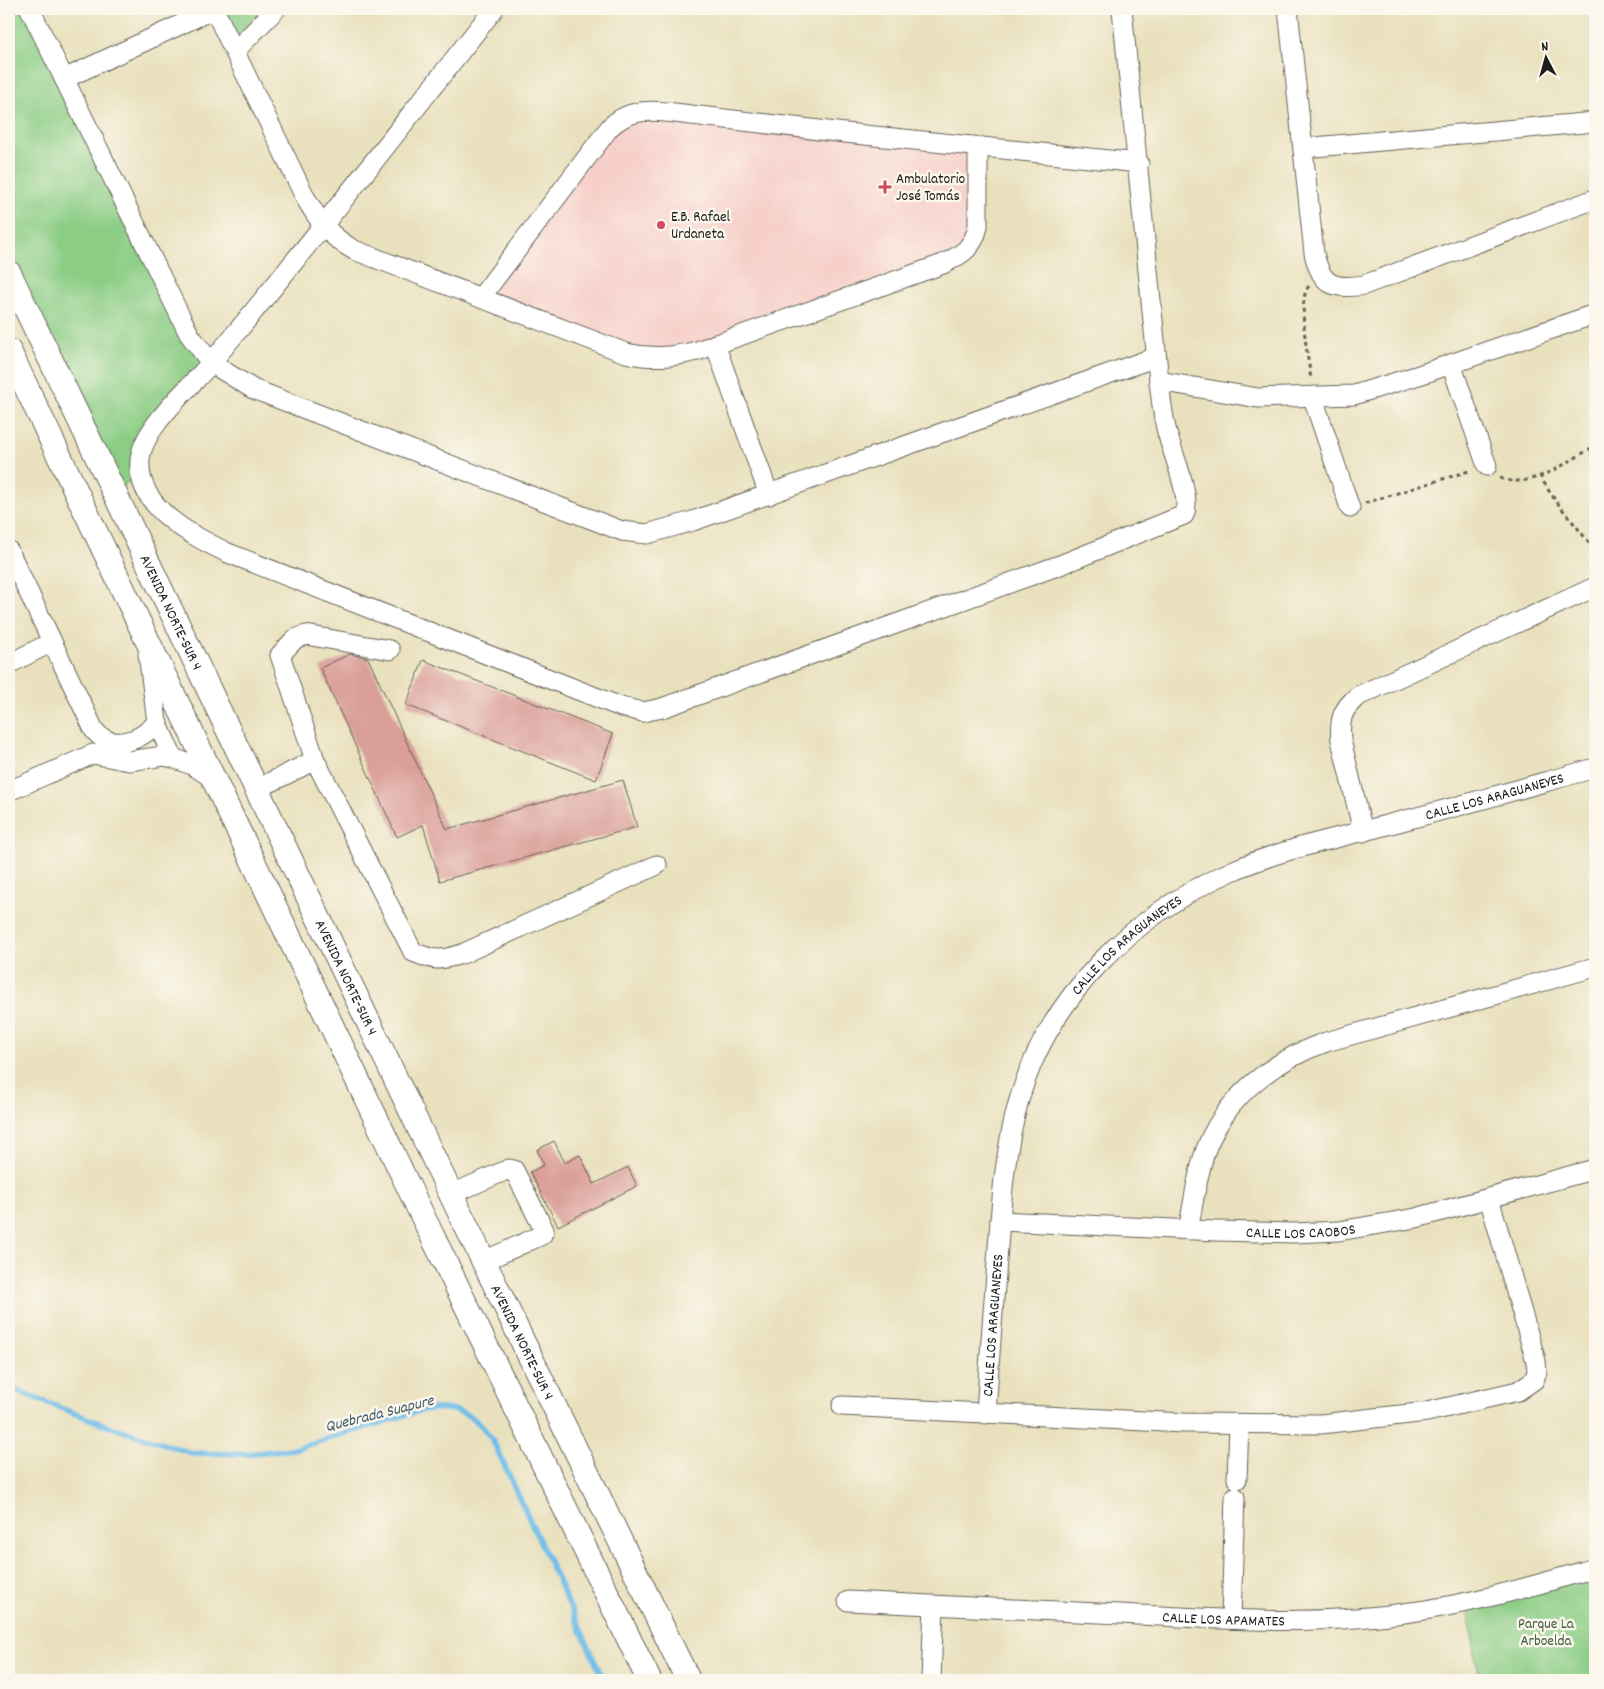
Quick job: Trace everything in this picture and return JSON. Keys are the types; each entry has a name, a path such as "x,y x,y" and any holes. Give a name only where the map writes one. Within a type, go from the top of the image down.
{"main road":[{"name":"AVENIDA NORTE-SUR 4","path":"9,273 484,1261 688,1680"},
{"path":"9,351 649,1680"}],"street":[{"path":"30,9 189,334 211,363 253,389 622,531 647,534 661,531 769,495 1156,358"},
{"path":"64,79 214,9 305,197 322,225 337,240 354,250 626,353 642,357 679,356 943,264 960,255 970,247 978,226 978,147"},
{"path":"235,51 276,9"},
{"path":"494,9 211,363 156,426 141,452 140,470 145,490 153,503 203,541 249,562 621,708 643,712 662,708 873,633 1180,518 1187,510 1187,503 1166,429 1156,358 1139,163 1122,9"},
{"path":"1288,9 1314,253 1321,276 1337,286 1364,285 1595,199"},
{"path":"481,297 610,127 618,120 637,112 666,112 1139,163"},
{"path":"1303,148 1595,122"},
{"path":"1159,381 1258,398 1313,398 1369,392 1595,314"},
{"path":"716,344 769,495"},
{"path":"1450,364 1487,466"},
{"path":"1313,398 1350,508"},
{"path":"116,494 140,470"},
{"path":"9,551 94,730 104,739 123,743 151,730 157,722"},
{"path":"1363,832 1341,740 1340,725 1346,706 1358,696 1595,587"},
{"path":"145,635 157,722 173,758"},
{"path":"390,650 306,635 296,638 280,655 315,760 413,952 431,960 440,961 462,954 657,865"},
{"path":"9,664 52,642"},
{"path":"123,743 129,761"},
{"path":"9,791 88,755 102,755 129,761 164,756 192,765 214,779"},
{"path":"257,789 315,760"},
{"name":"CALLE LOS ARAGUANEYES","path":"986,1414 1000,1221 1011,1133 1030,1068 1047,1031 1102,962 1127,937 1156,913 1203,885 1262,860 1595,768"},
{"path":"1188,1230 1199,1173 1208,1145 1220,1122 1234,1102 1266,1071 1306,1050 1326,1042 1595,967"},
{"path":"452,1194 509,1169 514,1170 544,1230 542,1235 484,1261"},
{"name":"CALLE LOS CAOBOS","path":"1000,1221 1188,1230 1294,1233 1338,1231 1416,1218 1595,1169"},
{"path":"842,1406 1239,1425 1321,1424 1396,1417 1468,1404 1527,1387 1534,1380 1537,1372 1536,1361 1489,1198"},
{"path":"1231,1619 1239,1425"},
{"name":"CALLE LOS APAMATES","path":"848,1601 1231,1619 1316,1620 1402,1614 1466,1602 1595,1568"},
{"path":"931,1680 934,1605"}],"path":[{"path":"1313,398 1303,300 1307,288 1321,276"},
{"path":"1350,508 1487,466 1496,476 1508,481 1540,475 1568,464 1595,446"},
{"path":"1540,475 1548,490 1582,531 1595,552"}],"shaded area":[{"name":"E.B. Rafael Urdaneta","path":"626,116 978,147 970,247 662,357 481,297"}],"green space":[{"path":"9,9 30,9 211,363 156,426 140,470 116,494 9,273"},
{"path":"214,9 276,9 235,51"},
{"name":"Parque La Arboelda","path":"1595,1568 1595,1680 1480,1680 1466,1602"}],"building":[{"path":"350,654 368,658 447,829 623,780 637,827 440,881 423,825 397,837 320,668"},
{"path":"423,660 613,734 596,780 406,705"},
{"path":"554,1141 565,1163 580,1155 594,1184 628,1167 637,1186 558,1226 530,1172 544,1165 537,1150"}],"waterway":[{"name":"Quebrada Suapure","path":"9,1388 105,1425 192,1453 245,1454 294,1449 422,1410 446,1409 465,1414 481,1426 495,1445 604,1680"}],"place":[{"name":"Ambulatorio José Tomás","path":"885,187"},
{"name":"E.B. Rafael Urdaneta","path":"661,225"}]}
